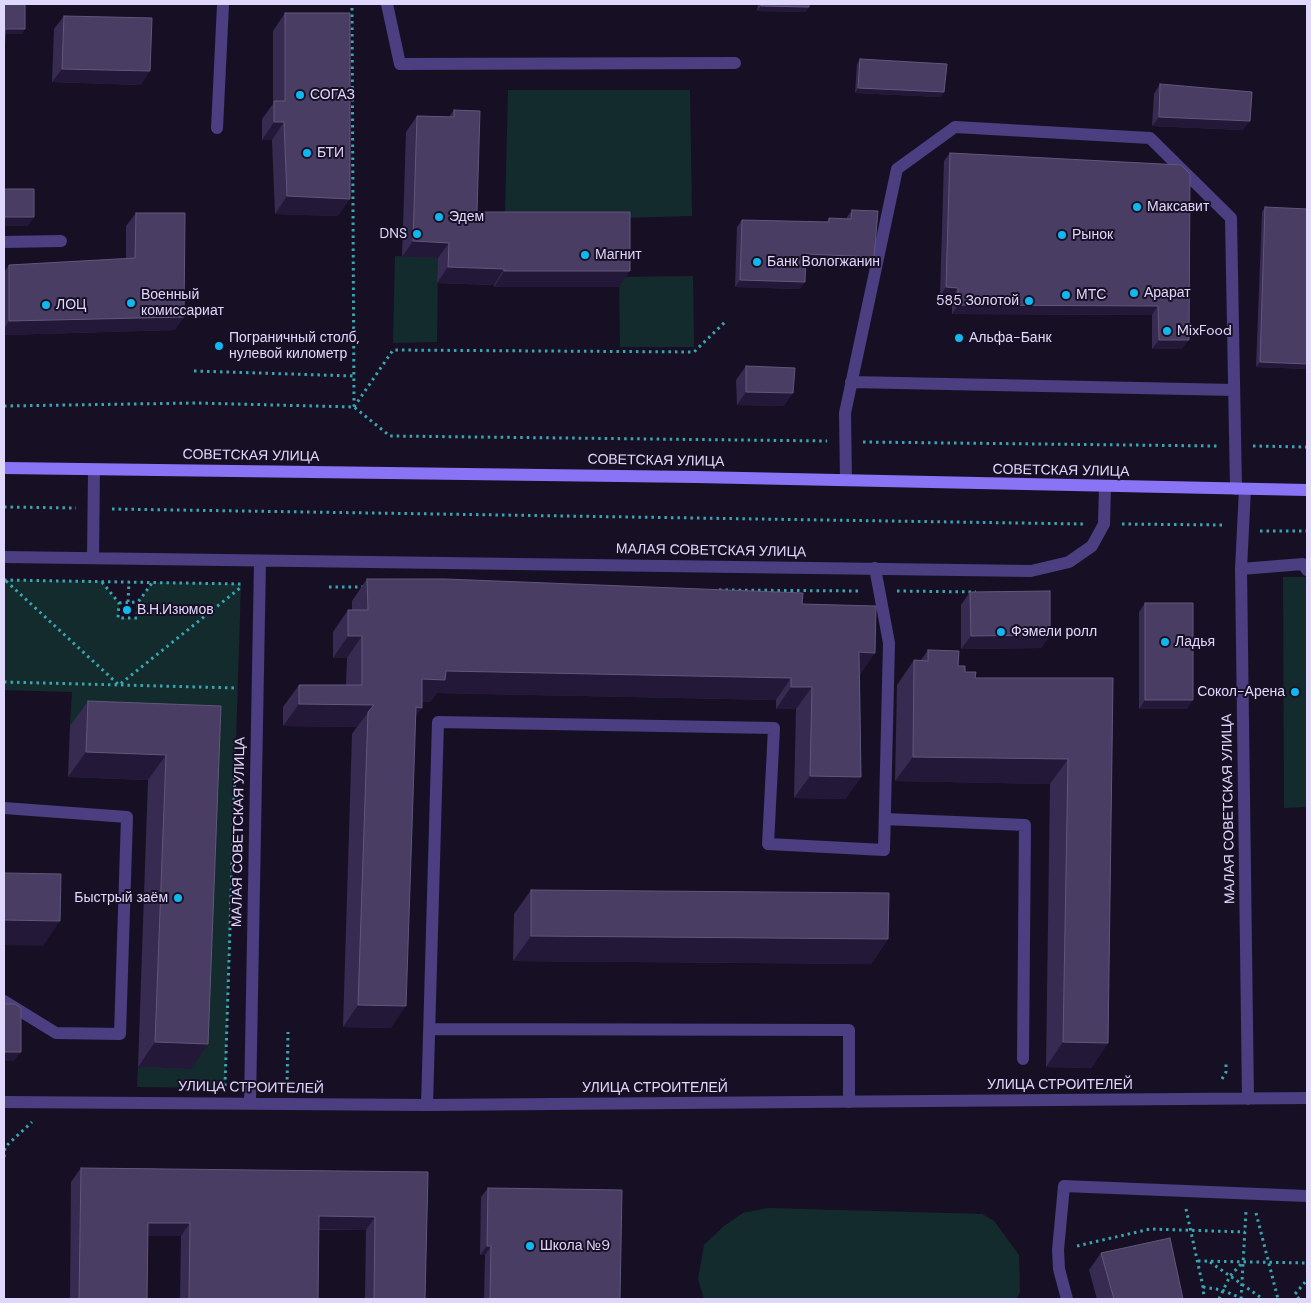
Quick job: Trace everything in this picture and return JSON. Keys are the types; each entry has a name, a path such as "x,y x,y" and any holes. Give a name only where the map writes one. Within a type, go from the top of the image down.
{"main road":[{"name":"СОВЕТСКАЯ УЛИЦА","path":"4,468 846,480 1307,490"}],"street":[{"path":"386,4 400,64 734,62"},
{"path":"217,128 222,5"},
{"name":"МАЛАЯ СОВЕТСКАЯ УЛИЦА","path":"846,480 845,414 897,170 955,127 1151,138 1231,218 1234,390 1242,531 1248,1099"},
{"path":"4,242 61,241"},
{"path":"851,382 1234,390"},
{"path":"93,558 92,509 94,470"},
{"name":"МАЛАЯ СОВЕТСКАЯ УЛИЦА","path":"4,557 260,562 1031,571 1069,562 1092,546 1104,524 1105,487"},
{"name":"МАЛАЯ СОВЕТСКАЯ УЛИЦА","path":"250,1102 250,1004 260,562"},
{"path":"1241,568 1303,564 1307,570"},
{"path":"427,1105 438,722 774,728 768,844 884,850 889,643 874,568"},
{"path":"4,808 127,817 120,1034 56,1033 4,1001"},
{"path":"885,819 1025,825 1023,1059"},
{"path":"430,1029 849,1030 849,1102"},
{"name":"УЛИЦА СТРОИТЕЛЕЙ","path":"4,1102 250,1102 427,1105 1307,1098"},
{"path":"1067,1299 1058,1250 1064,1186 1307,1196"}],"path":[{"path":"352,8 354,407"},
{"path":"354,407 393,350 694,352 727,320"},
{"path":"194,371 354,376"},
{"path":"4,406 196,403 354,407"},
{"path":"4,507 1229,525 1242,531 1307,531"},
{"path":"4,580 240,584 240,598"},
{"path":"4,580 119,685"},
{"path":"102,581 119,603 118,618 137,618 138,602 152,582"},
{"path":"128,602 129,582"},
{"path":"329,586 371,587"},
{"path":"119,685 240,588"},
{"path":"710,590 977,592"},
{"path":"119,603 138,602"},
{"path":"237,698 238,678"},
{"path":"4,682 237,688"},
{"path":"215,1088 225,1088 235,766"},
{"path":"288,1032 286,1089 295,1089"},
{"path":"1218,1088 1226,1072 1226,1062"},
{"path":"4,1156 5,1147 53,1102"},
{"path":"1182,1191 1204,1287 1204,1299"},
{"path":"1204,1287 1222,1290 1242,1299 1246,1204"},
{"path":"1254,1205 1278,1299"},
{"path":"1058,1250 1150,1229 1245,1232"},
{"path":"1198,1261 1307,1263"},
{"path":"1209,1262 1263,1299"},
{"path":"1219,1299 1230,1276 1243,1262"},
{"path":"1299,1299 1296,1294 1307,1280"}],"green space":[{"path":"508,90 690,90 692,216 618,218 505,215"},
{"path":"395,256 438,258 437,342 393,343"},
{"path":"693,276 694,347 620,347 619,277"},
{"name":"Сокол-Арена","path":"1283,577 1307,577 1307,807 1284,808"},
{"path":"4,580 102,581 119,603 119,618 137,618 138,602 152,582 241,584 225,1088 137,1087 138,1067 204,731 70,726 72,692 4,690"},
{"path":"768,1208 982,1214 994,1221 1019,1255 1020,1292 1016,1299 704,1299 698,1279 704,1245 724,1226 743,1213"}],"building":[{"path":"4,4 25,4 25,29 5,29 4,61"},
{"path":"761,4 809,4 809,7 761,6"},
{"path":"285,13 350,13 350,199 287,196 284,122 274,122 274,101 285,101"},
{"path":"64,16 152,18 150,71 62,69"},
{"path":"860,59 947,64 944,92 858,88"},
{"path":"1160,84 1252,92 1250,121 1159,117"},
{"path":"454,110 480,111 477,212 630,212 630,271 504,271 504,269 448,267 449,243 413,241 417,116 454,117"},
{"name":"Рынок","path":"950,153 1181,165 1190,174 1189,340 1159,340 1158,306 958,305 958,288 946,287"},
{"path":"4,189 34,189 34,217 4,217"},
{"path":"1265,207 1307,209 1307,364 1260,362"},
{"path":"852,210 878,211 874,257 806,254 805,282 740,280 742,220 829,222 829,218 851,219"},
{"path":"136,213 185,213 184,317 9,321 9,265 135,258"},
{"path":"746,366 795,368 793,393 746,392"},
{"path":"367,579 445,579 803,593 802,604 876,606 875,653 859,652 861,777 810,776 812,687 791,687 791,678 446,671 445,680 422,679 422,708 416,707 406,1006 358,1005 368,712 374,705 299,704 299,685 362,685 362,636 348,636 348,610 368,610"},
{"path":"1050,591 1050,635 971,636 970,592"},
{"path":"1145,603 1193,603 1193,700 1145,700"},
{"path":"928,650 959,651 958,666 965,666 965,672 976,672 975,678 1113,678 1108,1043 1063,1042 1068,759 913,757 914,660 928,661"},
{"path":"88,701 221,706 208,1044 155,1042 166,755 86,752"},
{"path":"4,873 61,874 60,921 4,920"},
{"path":"531,890 889,893 888,939 531,936"},
{"path":"4,1004 15,1004 21,1008 21,1052 4,1052"},
{"path":"81,1168 428,1172 425,1299 374,1299 375,1217 319,1216 318,1299 189,1299 190,1223 148,1223 147,1299 79,1299"},
{"path":"488,1188 622,1190 620,1299 490,1299 491,1246 487,1246"},
{"path":"1170,1238 1183,1299 1114,1299 1101,1253"}],"place":[{"name":"СОГАЗ","path":"300,95"},
{"name":"БТИ","path":"307,153"},
{"name":"Максавит","path":"1137,207"},
{"name":"Эдем","path":"439,217"},
{"name":"DNS","path":"417,234"},
{"name":"Рынок","path":"1062,235"},
{"name":"Магнит","path":"585,255"},
{"name":"Банк Вологжанин","path":"757,262"},
{"name":"Арарат","path":"1134,293"},
{"name":"МТС","path":"1066,295"},
{"name":"585 Золотой","path":"1029,301"},
{"name":"Военный комиссариат","path":"131,303"},
{"name":"ЛОЦ","path":"46,305"},
{"name":"MixFood","path":"1167,331"},
{"name":"Альфа-Банк","path":"959,338"},
{"name":"Пограничный столб, нулевой километр","path":"219,346"},
{"name":"В.Н.Изюмов","path":"127,610"},
{"name":"Фэмели ролл","path":"1001,632"},
{"name":"Ладья","path":"1165,642"},
{"name":"Сокол-Арена","path":"1295,692"},
{"name":"Быстрый заём","path":"178,898"},
{"name":"Школа №9","path":"530,1246"}]}
